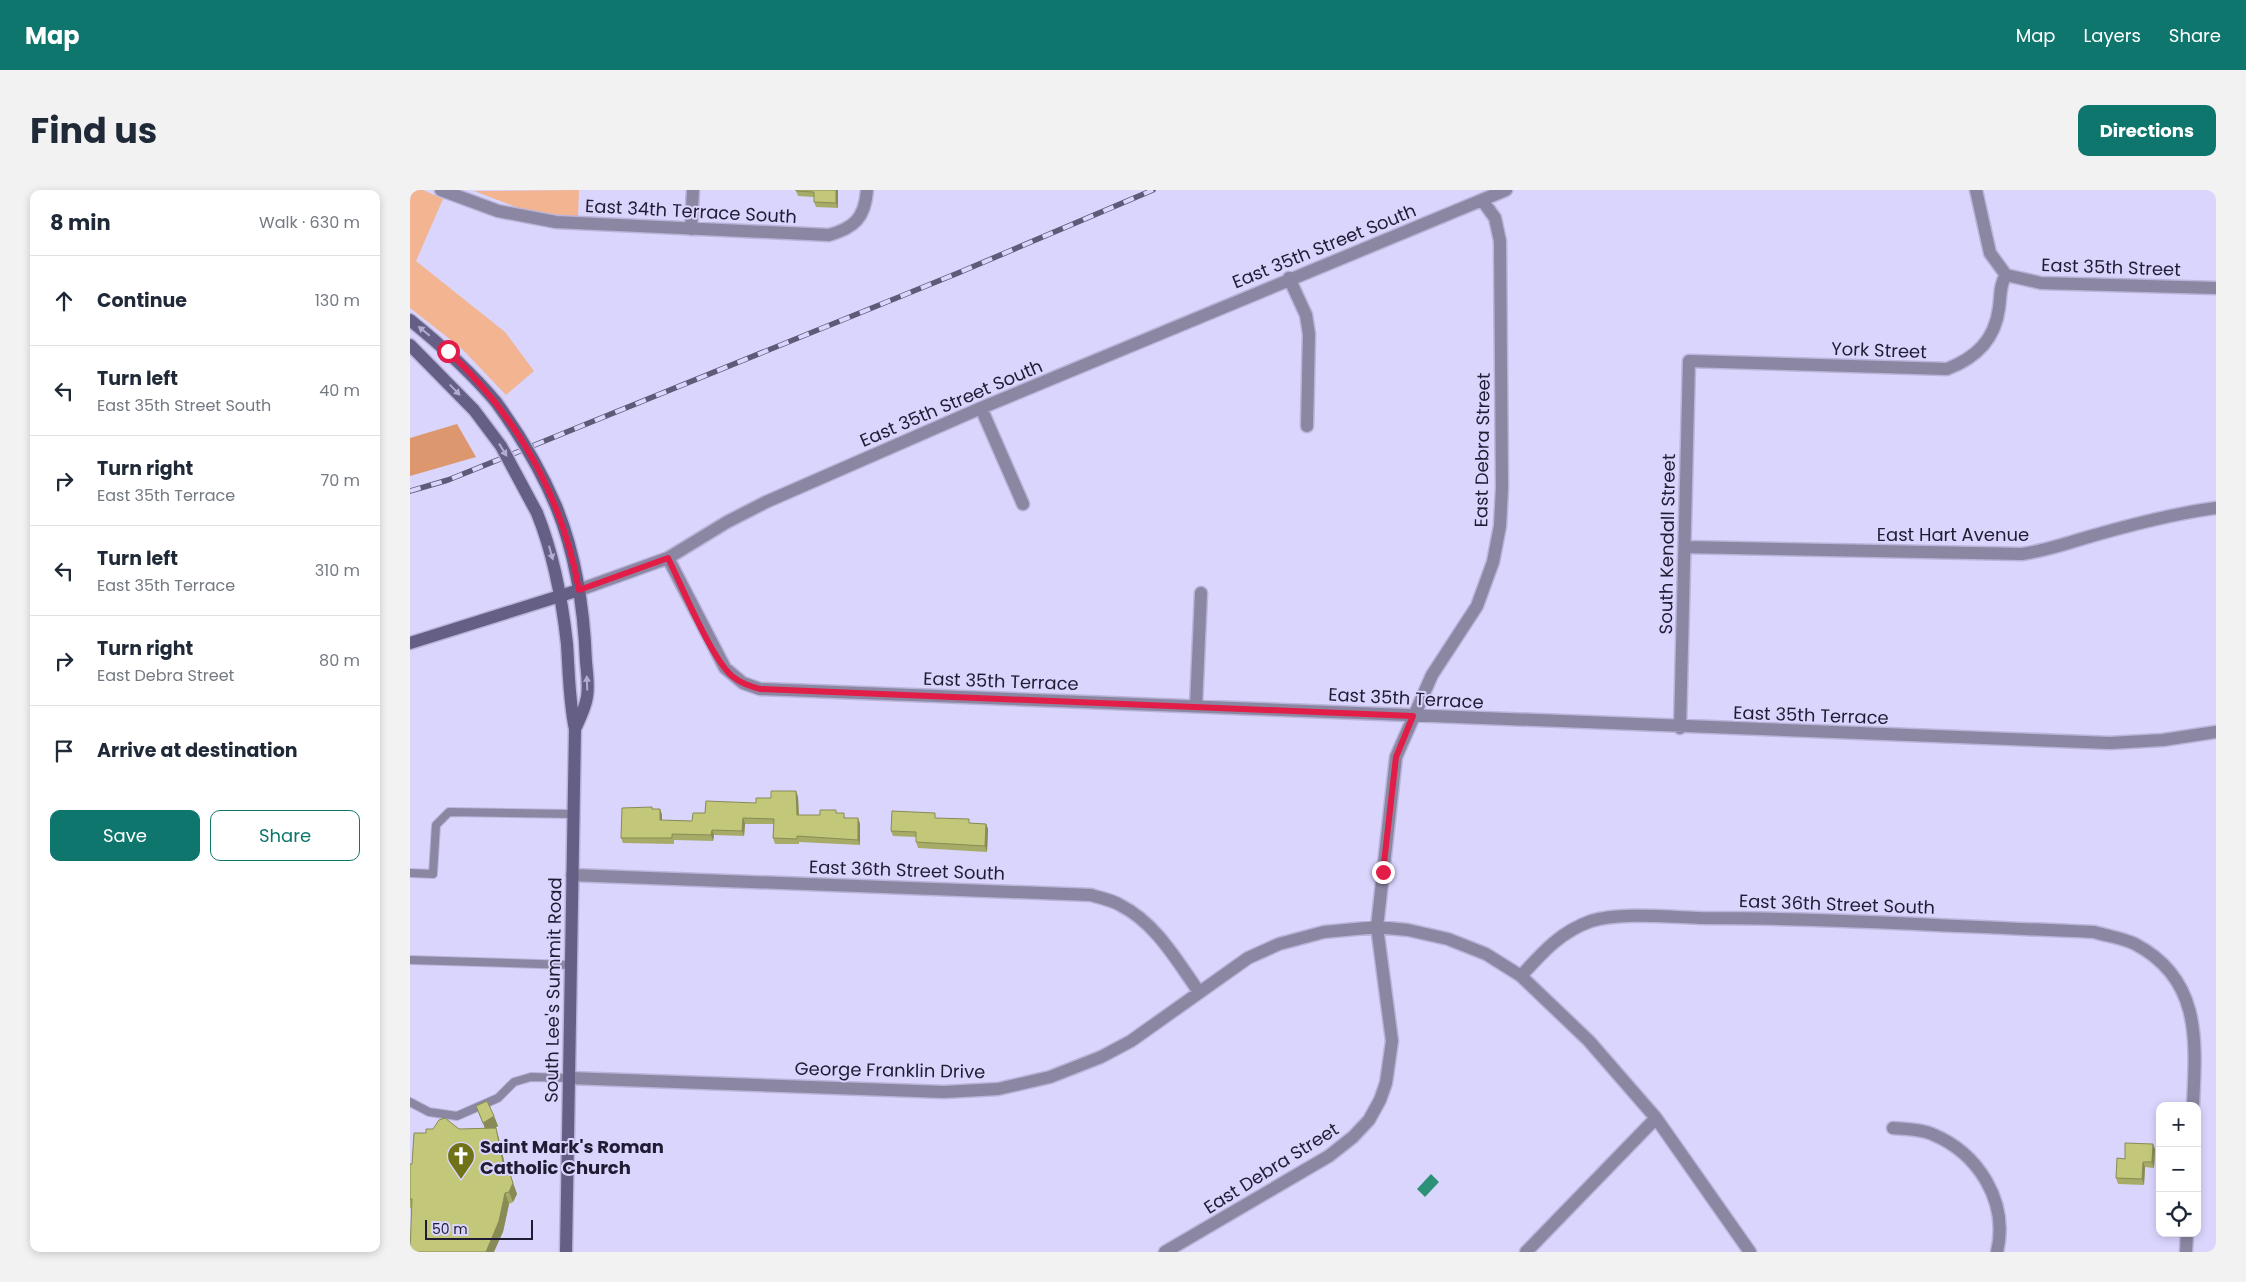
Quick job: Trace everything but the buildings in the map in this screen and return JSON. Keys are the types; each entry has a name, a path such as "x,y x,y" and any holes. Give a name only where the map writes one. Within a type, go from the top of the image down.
{"main road":[{"name":"South Lee's Summit Road","path":"410,320 448,351 472,374 496,402 527,448 556,506 568,538 579,590 585,640 588,695 584,710 575,729"},
{"name":"South Lee's Summit Road","path":"410,345 474,410 501,446 537,513 555,566 560,595 567,645 570,707 575,729 566,1252"},
{"name":"East 35th Street South","path":"410,642 475,624 579,590"}],"street":[{"name":"East 34th Terrace South","path":"441,190 498,211 556,222 829,235 847,230 860,218 867,190"},
{"path":"691,229 693,190"},
{"name":"East 35th Street South","path":"579,590 668,558 727,522 766,502 981,408 1289,278 1506,190"},
{"path":"1976,190 1990,253 2006,275"},
{"name":"East Debra Street","path":"1165,1252 1328,1156 1353,1137 1369,1120 1380,1100 1386,1082 1392,1040 1377,927 1396,757 1432,674 1476,606 1493,562 1500,526 1502,488 1500,241 1494,218 1482,200"},
{"name":"East 35th Street","path":"2006,275 2041,283 2216,288"},
{"name":"York Street","path":"1689,361 1947,369 1975,355 1991,335 1997,320 2000,289 2006,275"},
{"path":"1289,278 1306,316 1310,334 1307,426"},
{"name":"South Kendall Street","path":"1680,728 1689,361"},
{"path":"981,408 1023,504"},
{"name":"East Hart Avenue","path":"1685,547 2022,554 2047,551 2078,540 2193,511 2216,508"},
{"name":"East 35th Terrace","path":"668,558 725,668 743,683 760,689 1680,728 2110,743 2162,740 2216,732"},
{"path":"1196,706 1201,593"},
{"name":"East 36th Street South","path":"572,875 1091,895 1120,904 1146,922 1159,935 1199,992"},
{"name":"East 36th Street South","path":"1521,976 1547,947 1564,933 1592,921 1614,917 1731,918 2094,932 2134,944 2164,966 2174,978 2188,1004 2194,1026 2193,1102"},
{"name":"George Franklin Drive","path":"569,1078 944,1092 998,1089 1050,1077 1100,1057 1131,1040 1248,958 1278,944 1324,932 1377,927 1408,930 1448,939 1486,954 1521,976 1589,1041 1656,1118 1750,1252"},
{"path":"1526,1252 1656,1118"},
{"path":"1893,1128 1930,1133 1962,1150 1986,1177 1999,1210 2000,1239 1997,1252"},
{"path":"2186,1252 2187,1237"}],"lane":[{"path":"410,873 433,874 436,824 449,812 573,814"},
{"path":"410,960 571,965"},
{"path":"410,1102 429,1112 457,1116 498,1098 514,1082 532,1077 569,1078"}],"shaded area":[{"path":"410,190 423,190 443,199 416,261 505,332 534,371 506,395 461,348 410,308"},
{"path":"579,190 578,217 529,212 474,191"},
{"path":"457,424 476,457 410,476 410,438"},
{"path":"1431,1174 1439,1182 1425,1197 1417,1189"}],"railway":[{"path":"410,491 448,480 515,453 958,273 1153,190"}],"place":[{"name":"Saint Mark's Roman Catholic Church","path":"461,1180"}],"route":[{"path":"448,351 472,374 496,402 518,431 537,465 562,520 574,562 579,590 668,558 717,656 732,676 743,683 760,689 1413,716 1396,757 1383,872"}]}
